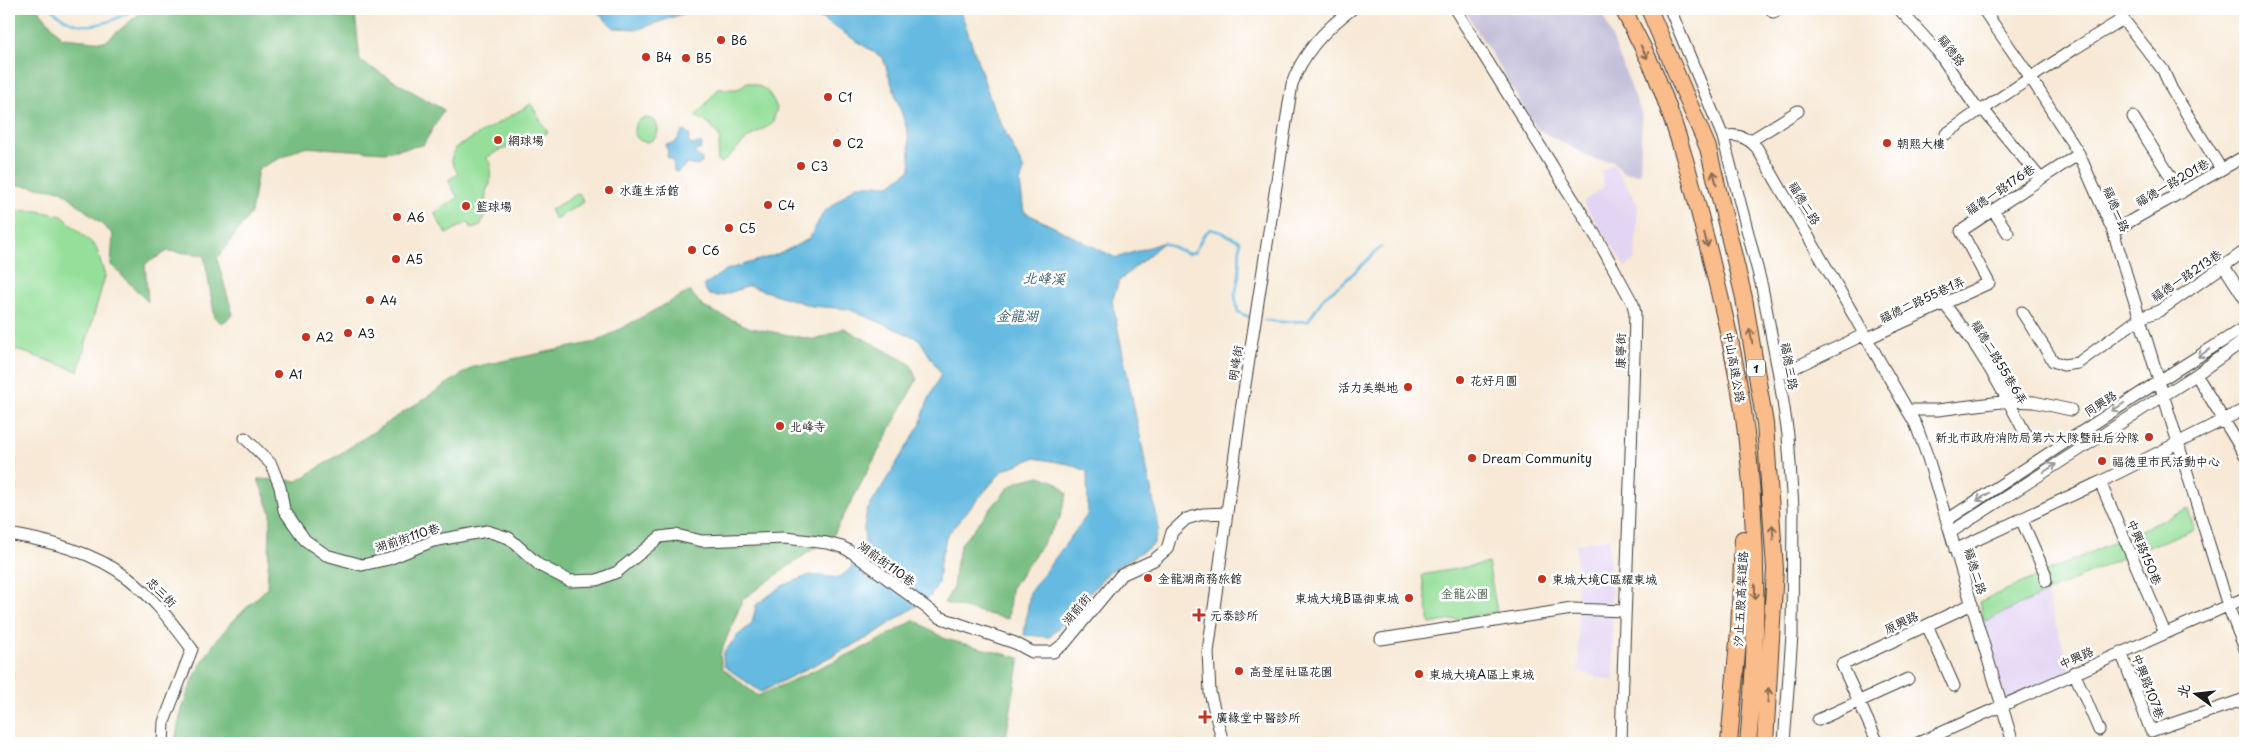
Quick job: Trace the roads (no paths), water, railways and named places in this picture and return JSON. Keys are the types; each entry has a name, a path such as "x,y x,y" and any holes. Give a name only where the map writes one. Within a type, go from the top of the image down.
{"highway":[{"name":"中山高速公路","path":"1623,9 1655,74 1688,168 1726,318 1735,369 1748,448 1754,571 1756,638 1748,743"},
{"name":"中山高速公路","path":"1649,9 1708,148 1744,298 1766,424 1776,569 1765,743"},
{"name":"汐止五股高架道路","path":"1729,743 1739,630 1743,547 1735,369"}],"street":[{"name":"明峰街","path":"1223,743 1210,693 1208,652 1227,513 1292,84 1298,68 1315,43 1331,24 1352,9"},
{"name":"康寧街","path":"1454,9 1597,238 1633,304 1635,313 1632,441 1624,611 1621,743"},
{"name":"福德三路","path":"1670,9 1723,137 1762,286 1779,375 1788,435 1794,525 1792,634 1784,743"},
{"path":"1772,9 1773,12 1781,9"},
{"name":"福德路","path":"1900,9 1938,52 1975,106 1981,110 2040,178"},
{"name":"福德一路","path":"1983,9 2031,78 2078,154 2113,231 2228,606 2245,649"},
{"path":"1946,134 2123,19 2162,70 2172,90 2221,169"},
{"path":"1723,137 1732,135 1750,141 1798,111"},
{"path":"2133,117 2181,192"},
{"name":"福德二路","path":"1750,141 1757,148 1834,279 1916,425 1951,532 2013,743"},
{"name":"福德一路176巷","path":"1989,283 1961,230 2078,154"},
{"name":"福德一路201巷","path":"2113,231 2245,156"},
{"path":"1994,210 2008,233"},
{"name":"福德一路213巷","path":"2022,312 2053,361 2063,364 2078,363 2140,318 2159,311 2245,251"},
{"path":"2227,270 2245,299"},
{"name":"福德二路55巷1弄","path":"1779,375 1989,283"},
{"name":"福德二路55巷6弄","path":"1944,304 1966,329 2009,401 2026,437"},
{"name":"同興路","path":"1947,520 2159,380 2245,327"},
{"path":"1951,532 2245,340"},
{"path":"2200,381 2245,455"},
{"path":"1907,410 1938,410 2009,401 2034,402 2071,410"},
{"path":"1955,550 2100,482 2245,409"},
{"name":"湖前街110巷","path":"245,438 271,464 280,487 284,510 305,540 326,556 362,565 390,559 433,542 487,531 509,538 539,565 570,581 596,580 618,572 660,537 676,535 702,541 785,538 827,543 842,547 925,607"},
{"name":"中興路150巷","path":"2100,482 2165,633"},
{"name":"湖前街","path":"925,607 939,617 1015,643 1032,652 1053,652 1065,643 1121,575 1154,560 1167,549 1172,532 1186,519 1203,514 1227,513"},
{"path":"2021,520 2045,573 2046,581"},
{"name":"忠三街","path":"9,534 36,538 86,554 127,577 163,611 192,649 164,722 163,743"},
{"name":"中興路","path":"1918,743 2074,672 2245,598"},
{"name":"原興路","path":"1858,701 1842,665 1972,604"},
{"path":"1381,639 1572,609 1624,611"},
{"path":"1927,625 1954,686"},
{"name":"中興路107巷","path":"2121,652 2151,731 2245,699"},
{"path":"2074,672 2099,730"},
{"path":"1818,720 1908,680"},
{"path":"1858,701 1878,743"}],"water":[{"path":"594,9 696,9 639,29 614,28"},
{"name":"金龍湖","path":"812,9 960,9 993,107 1024,170 1020,183 1024,212 1116,258 1164,242 1119,281 1112,301 1159,528 1153,545 1109,572 1050,637 1024,635 1030,592 1088,514 1087,471 1069,464 1034,458 1003,470 947,535 940,562 938,583 930,597 871,636 761,692 724,666 723,654 737,636 752,624 756,605 782,586 810,575 839,578 849,570 865,547 864,528 867,511 920,425 927,403 941,374 919,339 848,309 812,306 749,286 720,296 709,295 703,286 726,270 779,254 809,239 823,213 857,185 890,185 911,169 908,132 883,58 813,13"},
{"path":"2233,9 2245,9 2245,26"},
{"path":"686,131 690,135 688,141 692,145 701,143 702,145 700,150 696,150 694,153 702,159 702,163 697,166 687,164 678,172 674,171 673,160 667,157 668,151 665,145 675,143 682,132"}],"waterway":[{"name":"北峰溪","path":"52,9 62,17 82,25 92,25 113,20 134,9"},
{"name":"北峰溪","path":"1163,243 1189,254 1195,252 1203,236 1210,229 1240,241 1239,276 1235,296 1238,312 1249,317"},
{"name":"北峰溪","path":"1264,320 1281,322 1308,321 1324,297 1344,282 1381,247"}],"place":[{"name":"B6","path":"721,40"},
{"name":"B4","path":"646,57"},
{"name":"B5","path":"686,58"},
{"name":"C1","path":"828,97"},
{"name":"網球場","path":"498,140"},
{"name":"C2","path":"837,143"},
{"name":"朝熙大樓","path":"1887,143"},
{"name":"C3","path":"801,166"},
{"name":"水蓮生活館","path":"609,190"},
{"name":"C4","path":"768,205"},
{"name":"籃球場","path":"466,206"},
{"name":"A6","path":"397,217"},
{"name":"C5","path":"729,228"},
{"name":"C6","path":"692,250"},
{"name":"A5","path":"396,259"},
{"name":"A4","path":"370,300"},
{"name":"A3","path":"348,333"},
{"name":"A2","path":"306,337"},
{"name":"A1","path":"279,374"},
{"name":"花好月圓","path":"1460,380"},
{"name":"活力美樂地","path":"1408,387"},
{"name":"北峰寺","path":"780,426"},
{"name":"新北市政府消防局第六大隊暨社后分隊","path":"2149,437"},
{"name":"Dream Community","path":"1472,458"},
{"name":"福德里市民活動中心","path":"2102,461"},
{"name":"金龍湖商務旅館","path":"1148,578"},
{"name":"東城大境C區耀東城","path":"1542,579"},
{"name":"東城大境B區御東城","path":"1409,598"},
{"name":"元泰診所","path":"1199,615"},
{"name":"高登屋社區花園","path":"1239,671"},
{"name":"東城大境A區上東城","path":"1419,674"},
{"name":"廣緣堂中醫診所","path":"1205,717"}],"park label":[{"name":"金龍公園","path":"1465,593"}]}
